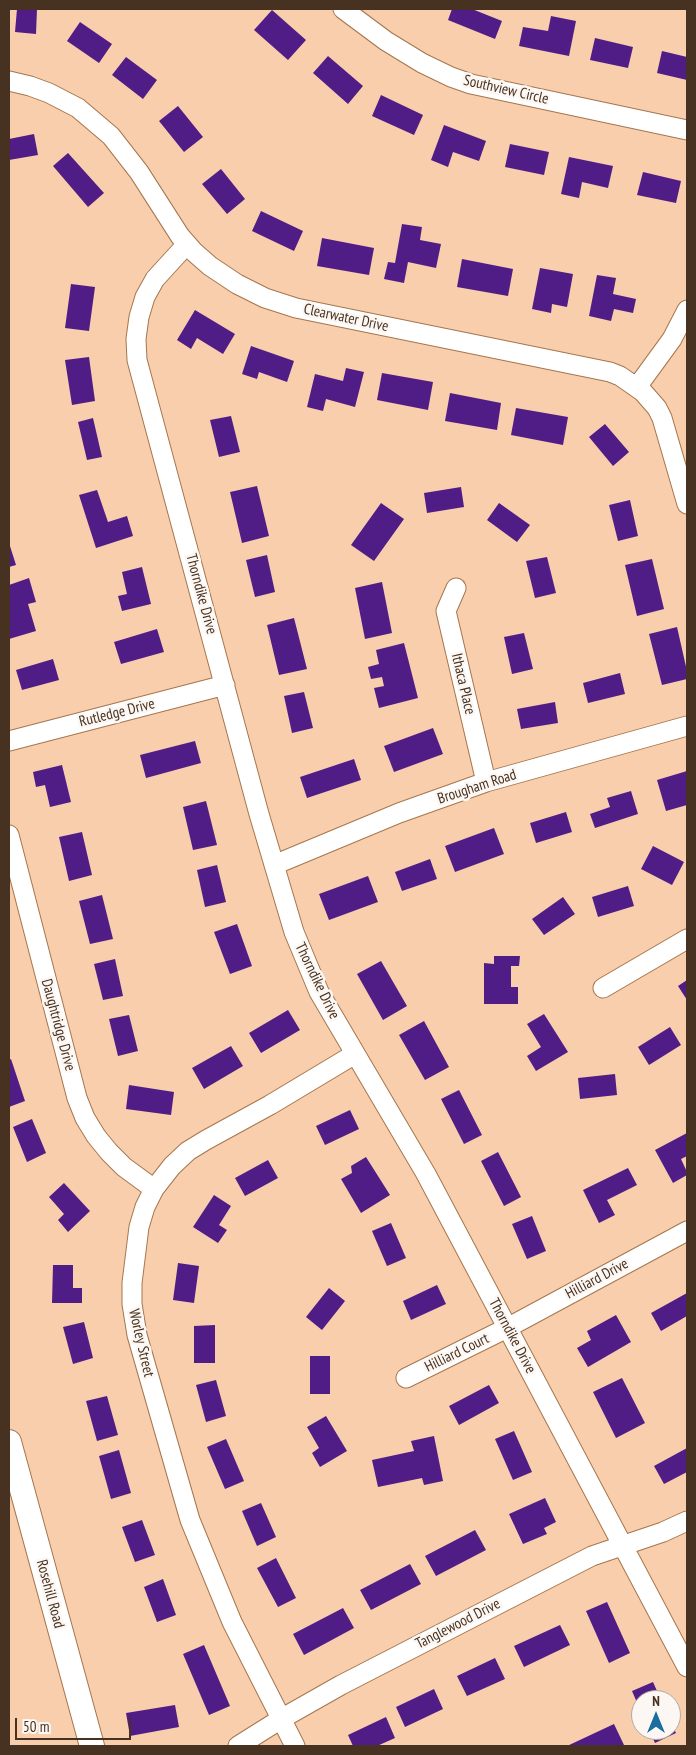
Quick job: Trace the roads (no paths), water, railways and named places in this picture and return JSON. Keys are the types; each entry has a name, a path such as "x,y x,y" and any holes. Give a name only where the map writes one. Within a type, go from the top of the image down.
{"main road":[{"name":"Rosehill Road","path":"9,1442 92,1746"}],"street":[{"name":"Southview Circle","path":"343,9 386,41 422,63 451,77 471,84 687,130"},
{"name":"Clearwater Drive","path":"9,81 50,93 78,108 112,136 139,172 180,236 210,266 237,284 266,298 296,308 610,372 637,386 650,400 662,418 687,504"},
{"name":"Thorndike Drive","path":"187,244 155,279 145,298 139,318 136,339 137,360 274,865 294,932 310,973 355,1054 407,1139 687,1667"},
{"path":"637,386 672,339 687,310"},
{"name":"Ithaca Place","path":"456,588 446,611 486,782"},
{"name":"Rutledge Drive","path":"9,741 225,685"},
{"name":"Brougham Road","path":"274,865 399,813 486,782 687,726"},
{"name":"Daughtridge Drive","path":"9,835 77,1098 85,1118 109,1152 124,1167 154,1189"},
{"path":"603,988 687,939"},
{"name":"Worley Street","path":"281,1719 232,1622 190,1520 137,1336 132,1304 132,1283 139,1227 154,1189 172,1166 188,1151 355,1054"},
{"name":"Hilliard Drive","path":"507,1328 687,1231"},
{"name":"Hilliard Court","path":"406,1378 507,1328"},
{"name":"Tanglewood Drive","path":"238,1746 281,1719 443,1632 592,1556 663,1532 687,1521"},
{"path":"281,1719 295,1746"}]}
